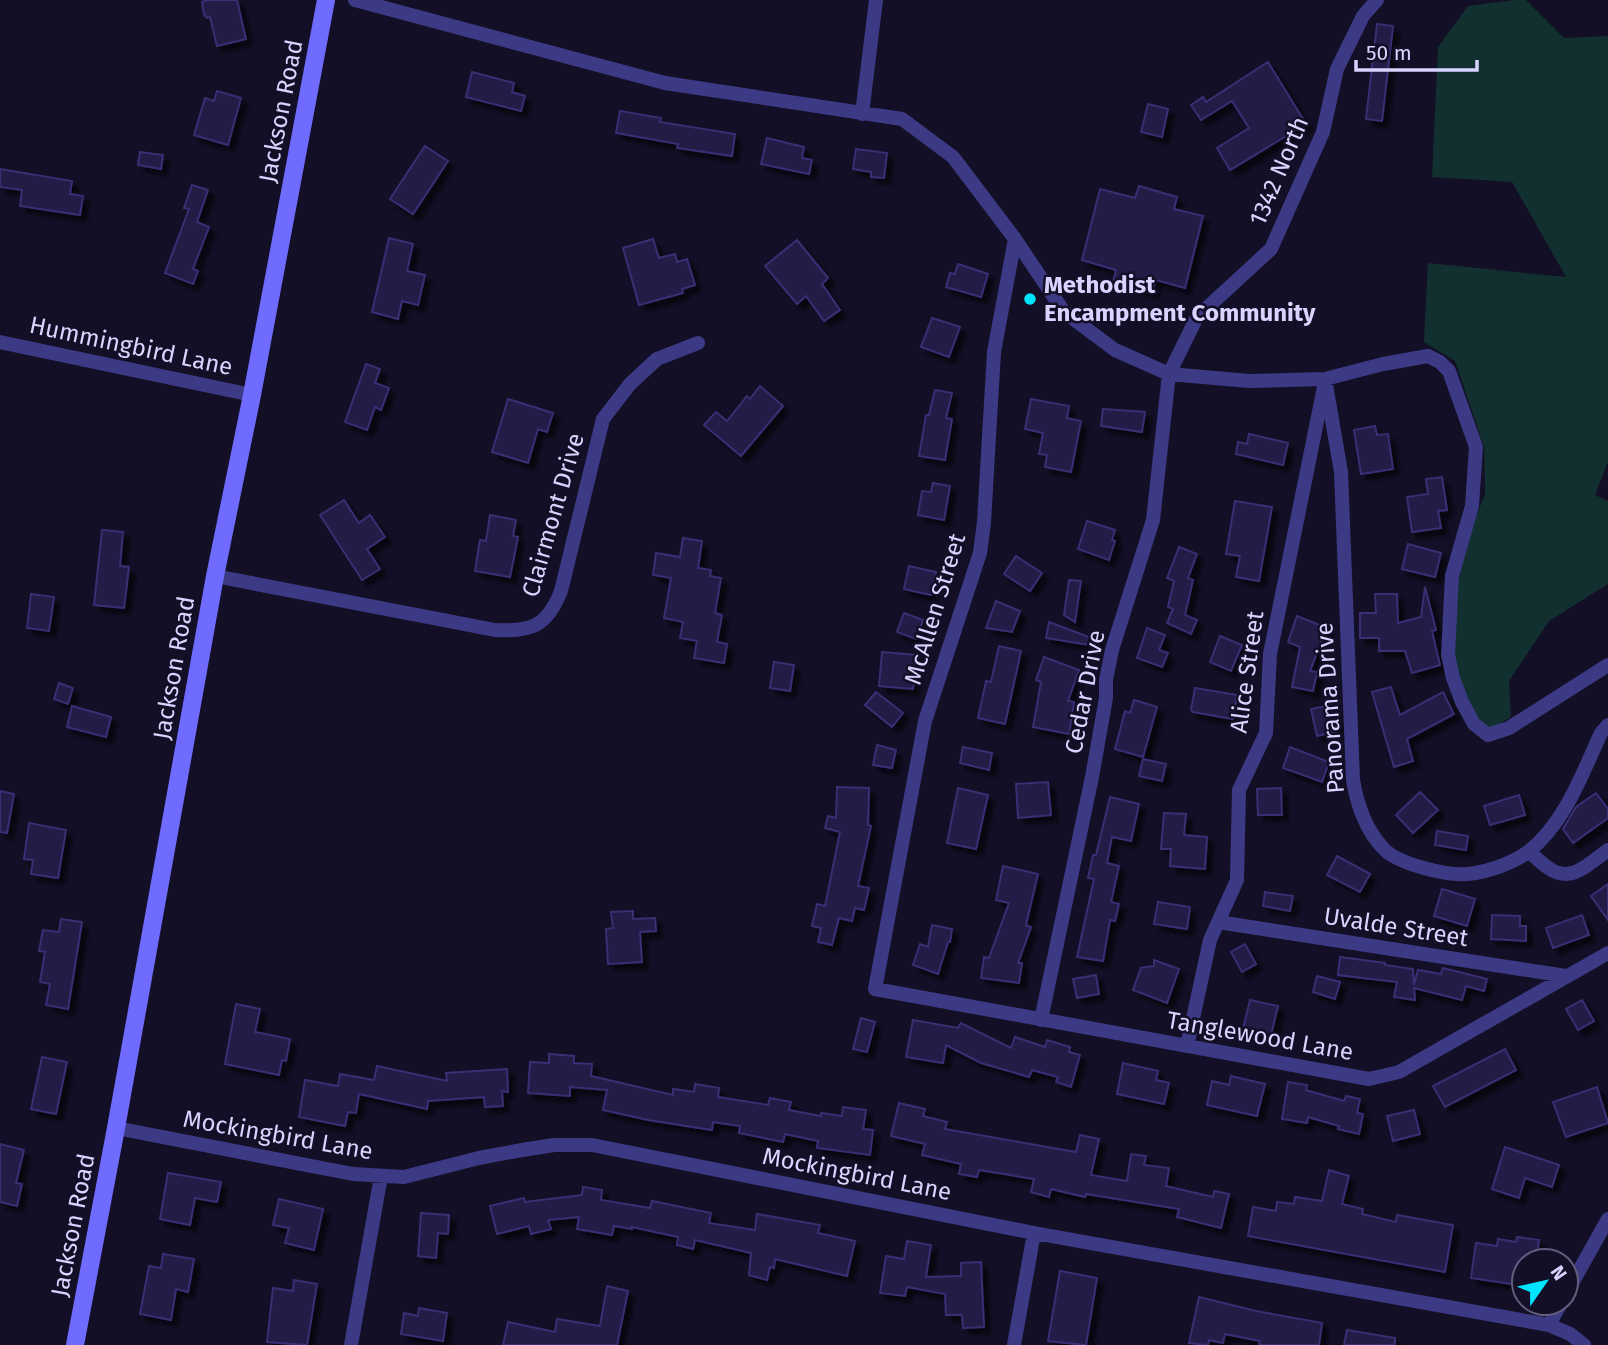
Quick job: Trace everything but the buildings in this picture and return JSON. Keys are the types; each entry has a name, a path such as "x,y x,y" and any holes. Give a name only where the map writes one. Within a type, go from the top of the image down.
{"street":[{"name":"Jackson Road","path":"75,1345 215,576 326,0"},
{"path":"355,0 664,83 902,119 953,158 1015,239 1064,312 1115,350 1169,374 1249,381 1325,379 1428,356 1440,362 1449,371 1476,447 1472,506 1452,576 1447,643 1453,678 1474,724 1488,735 1508,728 1608,665"},
{"path":"862,114 876,0"},
{"name":"1342 North","path":"1169,374 1197,317 1271,248 1323,132 1337,69 1363,16 1377,0"},
{"name":"McAllen Street","path":"875,989 925,721 980,553 994,352 1015,239"},
{"name":"Hummingbird Lane","path":"0,342 252,395"},
{"name":"Clairmont Drive","path":"215,576 495,630 516,631 535,626 551,612 561,591 603,419 630,384 657,359 698,342"},
{"name":"Cedar Drive","path":"1041,1020 1092,777 1112,650 1153,520 1169,374"},
{"name":"Panorama Drive","path":"1325,379 1342,472 1353,780 1369,831 1382,848 1400,860 1450,873 1468,874 1502,866 1529,851 1555,823 1601,733 1608,725"},
{"name":"Alice Street","path":"1187,1046 1210,940 1237,880 1239,790 1266,733 1270,654 1325,379"},
{"path":"1529,851 1555,873 1562,875 1585,868 1608,850"},
{"name":"Uvalde Street","path":"1218,922 1566,976"},
{"name":"Tanglewood Lane","path":"875,989 1369,1079 1399,1072 1608,953"},
{"name":"Mockingbird Lane","path":"116,1128 353,1174 404,1177 479,1158 554,1145 592,1145 1034,1233 1549,1325 1584,1345"},
{"path":"351,1345 381,1176"},
{"path":"1580,1269 1608,1219"},
{"path":"1014,1345 1034,1233"},
{"path":"1549,1325 1553,1317"}],"green space":[{"path":"1526,0 1564,38 1608,36 1608,462 1595,495 1608,501 1608,584 1549,621 1509,681 1511,717 1490,729 1473,715 1454,667 1456,578 1467,539 1485,494 1484,447 1455,361 1424,342 1428,263 1566,277 1512,182 1432,177 1438,47 1468,6"}],"place":[{"name":"Methodist Encampment Community","path":"1030,299"}]}
